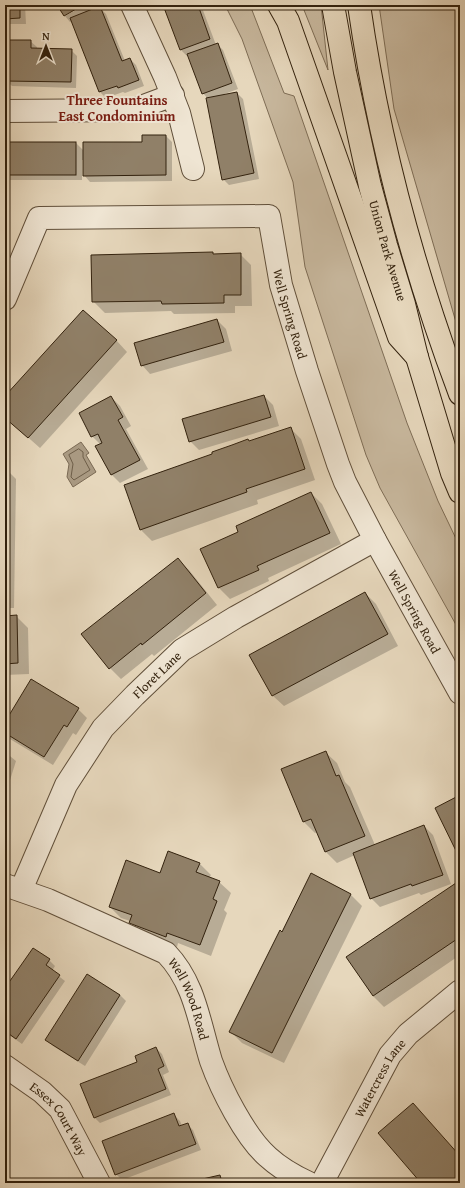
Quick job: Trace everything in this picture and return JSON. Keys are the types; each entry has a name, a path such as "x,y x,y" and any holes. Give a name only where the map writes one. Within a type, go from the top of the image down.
{"main road":[{"path":"279,5 288,21 399,337 417,357"},
{"name":"Union Park Avenue","path":"334,5 345,72 370,186 404,304 417,357 452,473 460,492"},
{"name":"Union Park Avenue","path":"359,5 370,71 392,173 427,299 460,394"}],"street":[{"path":"132,5 173,95 193,169"},
{"path":"5,111 133,110 173,95"},
{"name":"Well Spring Road","path":"5,299 39,218 269,216 281,285 335,457 345,482 375,540 460,693"},
{"name":"Floret Lane","path":"13,888 66,785 103,728 135,695 182,650 236,617 375,540"},
{"name":"Well Wood Road","path":"13,888 48,900 166,953 175,962 186,979 196,1006 212,1062 231,1106 248,1133 267,1157 293,1176 309,1183"},
{"name":"Watercress Lane","path":"322,1183 390,1055 408,1034 460,991"},
{"name":"Essex Court Way","path":"5,1066 42,1092 60,1109 99,1183"}],"shaded area":[{"path":"225,5 250,5 284,93 294,96 407,423 438,501 460,547 460,632 380,488 366,455 305,267 293,182 242,39"},
{"path":"302,5 321,5 328,70"},
{"path":"379,5 460,5 460,336 394,109"}],"water":[{"path":"81,442 89,453 86,455 96,472 73,487 67,477 69,464 63,454"}],"building":[{"path":"5,5 20,5 20,18 5,19"},
{"path":"57,5 83,5 64,16"},
{"path":"163,5 198,5 210,39 180,50"},
{"path":"100,6 122,61 130,58 139,80 118,88 117,86 99,92 70,18"},
{"path":"6,40 31,40 31,48 72,49 71,82 5,81"},
{"path":"218,43 232,83 202,94 187,54"},
{"path":"237,92 254,173 222,180 206,98"},
{"path":"142,135 166,135 166,175 83,176 83,142 142,142"},
{"path":"5,142 76,142 76,175 5,175"},
{"path":"213,252 213,254 241,253 241,295 224,295 224,303 162,304 161,301 92,302 91,255"},
{"path":"83,310 117,340 28,438 5,418 5,396"},
{"path":"217,319 224,342 141,366 134,343"},
{"path":"264,395 271,417 189,442 182,419"},
{"path":"111,396 123,417 118,420 140,460 111,475 95,446 102,443 98,434 91,437 79,413"},
{"path":"291,427 305,469 246,489 247,492 140,530 124,485 212,454 212,452 248,439 249,441"},
{"path":"311,492 330,533 257,566 259,570 218,588 200,549 238,532 236,526"},
{"path":"178,558 206,593 142,645 141,643 109,669 81,634"},
{"path":"365,592 388,634 272,696 249,655"},
{"path":"17,615 18,663 5,664 5,616"},
{"path":"31,679 79,708 67,727 64,725 44,757 5,733 5,722"},
{"path":"326,751 336,776 339,775 365,836 325,852 311,819 303,822 281,769"},
{"path":"460,795 460,859 435,808"},
{"path":"424,825 443,875 412,886 411,884 370,899 353,853"},
{"path":"168,851 200,863 196,872 220,881 213,899 217,901 200,945 167,933 166,937 129,923 132,915 109,907 126,860 160,873"},
{"path":"311,873 351,894 272,1053 229,1032 280,930 282,932"},
{"path":"456,883 460,889 460,937 373,996 346,957"},
{"path":"33,948 50,959 46,965 60,975 16,1039 5,1031 5,988"},
{"path":"87,974 120,995 78,1061 45,1040"},
{"path":"156,1047 164,1066 158,1069 166,1089 94,1118 80,1084 137,1062 135,1056"},
{"path":"413,1103 460,1156 460,1183 421,1183 378,1133"},
{"path":"174,1113 179,1126 188,1123 196,1144 115,1175 102,1141"},
{"path":"220,1175 222,1183 185,1183"}],"district":[{"name":"Three Fountains East Condominium","path":"117,108"}]}
